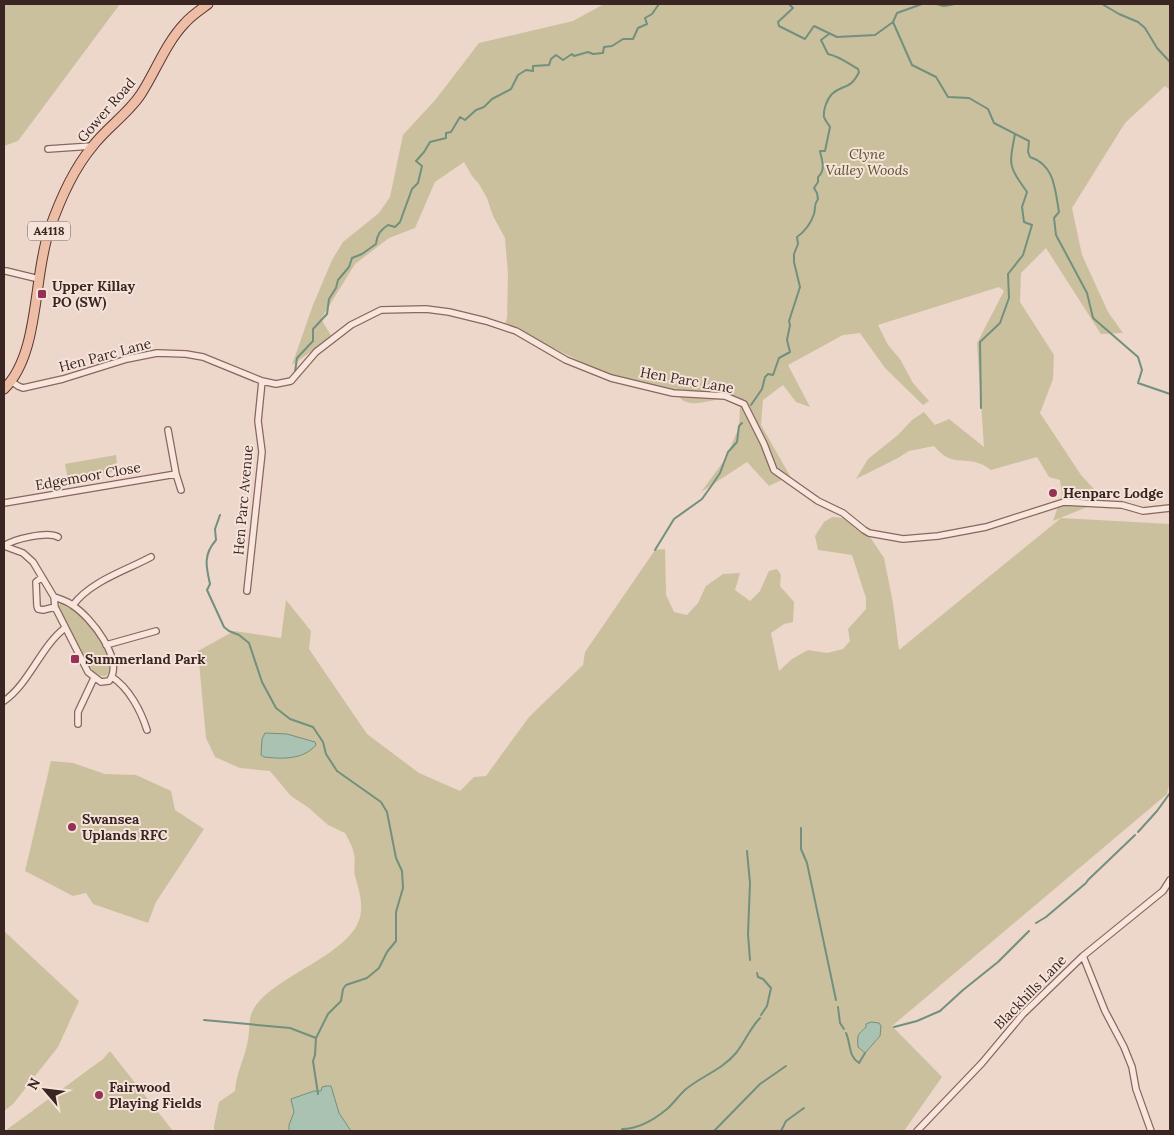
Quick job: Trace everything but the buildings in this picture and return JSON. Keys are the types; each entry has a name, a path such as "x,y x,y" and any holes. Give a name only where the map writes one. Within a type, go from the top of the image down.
{"main road":[{"name":"Gower Road","path":"4,389 11,381 22,360 28,340 44,251 55,216 74,173 92,146 140,96 184,24 208,4"}],"street":[{"path":"48,149 92,146"},
{"path":"6,272 39,279"},
{"name":"Hen Parc Lane","path":"11,381 24,388 63,379 127,359 157,353 186,354 203,357 262,381 276,384 291,381 316,352 351,325 381,310 426,309 449,312 486,321 516,331 566,360 611,378 673,393 725,396 744,404 764,444 774,470 818,501 843,513 869,532 903,539 938,536 986,527 1064,502 1122,505 1143,511 1170,508"},
{"name":"Hen Parc Avenue","path":"247,591 262,452 258,421 262,381"},
{"path":"168,430 181,490"},
{"name":"Edgemoor Close","path":"4,503 176,474"},
{"path":"54,596 73,605 99,633 113,660 112,677 109,681 100,682 88,672 55,607 54,596 33,562 23,553 4,546 8,542 34,536 54,534 58,537"},
{"path":"73,605 78,598 92,587 150,557"},
{"path":"42,577 36,582 36,606 38,609 43,610 55,607"},
{"path":"4,701 21,684 65,628"},
{"path":"106,645 156,630"},
{"path":"112,677 122,685 134,702 143,716 147,730"},
{"path":"78,724 78,712 94,678"},
{"name":"Blackhills Lane","path":"917,1131 982,1063 1023,1014 1083,956 1163,890 1170,880"},
{"path":"1083,956 1105,1011 1132,1067 1136,1088 1151,1131"}],"green space":[{"path":"4,4 120,4 18,141 4,146"},
{"name":"Clyne Valley Woods","path":"604,4 1170,4 1170,90 1165,86 1125,123 1072,208 1082,255 1108,312 1123,333 1101,334 1046,248 1021,273 1020,302 1054,355 1053,379 1040,413 1081,475 1104,500 1053,521 1062,495 1060,480 1049,477 1037,457 991,470 982,464 947,457 934,446 909,451 856,479 868,459 898,435 912,420 924,412 935,425 949,419 984,447 977,343 1004,291 999,287 878,325 888,345 900,359 913,383 929,401 923,405 885,368 860,333 843,335 788,365 810,407 796,402 783,385 763,400 761,425 790,476 769,486 747,462 701,492 726,458 739,427 740,407 726,400 696,403 684,401 679,397 702,397 706,393 662,388 602,372 505,324 507,318 508,274 505,238 493,216 487,198 464,162 435,182 415,228 389,238 355,264 321,319 332,337 292,365 313,305 332,260 343,242 379,213 390,197 403,135 436,99 479,43 573,21"},
{"path":"116,455 118,471 68,480 65,464"},
{"path":"832,517 845,518 870,537 884,558 893,603 899,650 1061,518 1170,524 1170,781 1167,794 892,1026 942,1077 904,1131 351,1131 339,1113 331,1087 305,1094 289,1125 289,1131 214,1131 219,1102 235,1091 247,1047 250,1017 253,1010 263,997 278,985 332,951 347,939 357,925 361,906 360,893 354,873 355,859 345,833 328,825 309,808 291,796 270,771 240,768 215,757 206,738 198,651 234,631 281,638 286,600 311,631 309,649 367,734 419,773 460,791 474,777 486,776 529,717 583,665 585,652 655,550 665,549 666,595 674,612 687,615 698,603 706,586 723,574 740,573 735,590 750,601 760,591 769,571 777,569 781,575 780,586 794,602 793,622 784,624 771,633 779,671 792,659 808,650 827,653 843,649 850,641 848,629 866,609 866,598 852,555 818,550 815,536 824,522"},
{"path":"61,602 69,605 85,619 104,647 109,665 109,671 105,676 98,674 87,664 58,607"},
{"path":"51,761 73,763 105,774 136,775 171,791 175,810 204,829 156,902 148,923 93,904 86,893 73,896 25,871"},
{"path":"4,931 79,1001 58,1047 13,1104 4,1111"},
{"name":"Fairwood Playing Fields","path":"110,1051 173,1131 5,1131 103,1059"}],"shaded area":[{"path":"265,733 287,734 315,742 316,745 299,756 285,758 264,757 261,755 262,739"},
{"path":"871,1022 879,1023 881,1026 880,1036 865,1053 858,1047 858,1037 866,1027 866,1024"},
{"path":"331,1086 339,1113 351,1131 289,1131 289,1125 294,1112 291,1099 314,1091 321,1091 322,1087"}],"waterway":[{"path":"295,372 297,358 313,341 313,329 327,314 329,299 336,288 338,280 349,267 352,258 362,254 376,244 379,233 385,227 388,225 395,227 400,222 412,189 418,183 422,166 416,161 430,142 446,138 446,133 451,132 460,117 465,120 492,99 511,89 518,75 526,70 533,71 533,66 549,65 551,59 556,55 563,60 572,54 574,56 588,52 593,54 603,53 604,47 612,46 623,39 633,39 638,28 647,24 645,18 652,14 659,4"},
{"path":"789,4 793,8 778,22 779,26 805,39 814,26 837,37 875,35 893,22 897,13 922,4"},
{"path":"936,4 944,6 955,4"},
{"path":"1102,4 1138,22 1145,28 1157,48 1170,62"},
{"path":"893,22 912,65 936,77 948,97 969,98 988,109 994,123 1029,141 1028,152 1030,157 1045,166 1055,187 1059,212 1054,218 1056,235 1087,293 1093,318 1138,357 1142,370 1138,383 1170,394"},
{"path":"751,405 762,389 765,377 768,374 773,375 779,358 790,352 787,340 789,321 800,287 794,254 798,244 797,237 811,221 818,199 814,188 823,168 820,151 825,151 830,127 824,117 824,111 832,94 849,85 859,72 858,69 844,60 828,54 821,40 829,34"},
{"path":"981,408 980,342 1000,323 1009,298 1008,274 1023,255 1032,225 1024,222 1022,207 1027,192 1016,176 1012,165 1011,159 1015,134"},
{"path":"655,550 674,519 702,499 712,485 720,473 728,452 737,442 739,426 742,423"},
{"path":"220,515 215,529 216,540 207,556 210,584 207,590 224,627 249,643 262,682 276,708 290,719 313,727 323,742 326,754 337,771 381,802 387,812 396,858 402,871 403,888 396,912 396,941 387,952 379,968 367,978 346,985 343,989 341,1001 328,1014 316,1038 313,1061 318,1094"},
{"path":"1138,832 1170,793"},
{"path":"801,828 801,849 807,863 836,1000"},
{"path":"1036,923 1046,917 1086,883 1135,835"},
{"path":"747,851 750,883 748,934 750,960"},
{"path":"894,1027 917,1021 940,1011 998,962 1029,931"},
{"path":"757,973 758,977 763,979 771,988 767,1006 761,1015"},
{"path":"838,1007 840,1023 844,1029"},
{"path":"622,1129 646,1123 670,1107 692,1084 725,1064 736,1053 760,1018"},
{"path":"204,1020 290,1028 316,1038"},
{"path":"846,1033 851,1053 855,1060 859,1063 865,1053"},
{"path":"714,1131 760,1084 786,1066"},
{"path":"781,1131 786,1121 804,1108"}],"place":[{"name":"Upper Killay PO (SW)","path":"42,294"},
{"name":"Henparc Lodge","path":"1053,493"},
{"name":"Summerland Park","path":"75,659"},
{"name":"Swansea Uplands RFC","path":"72,827"},
{"name":"Fairwood Playing Fields","path":"99,1095"}]}
